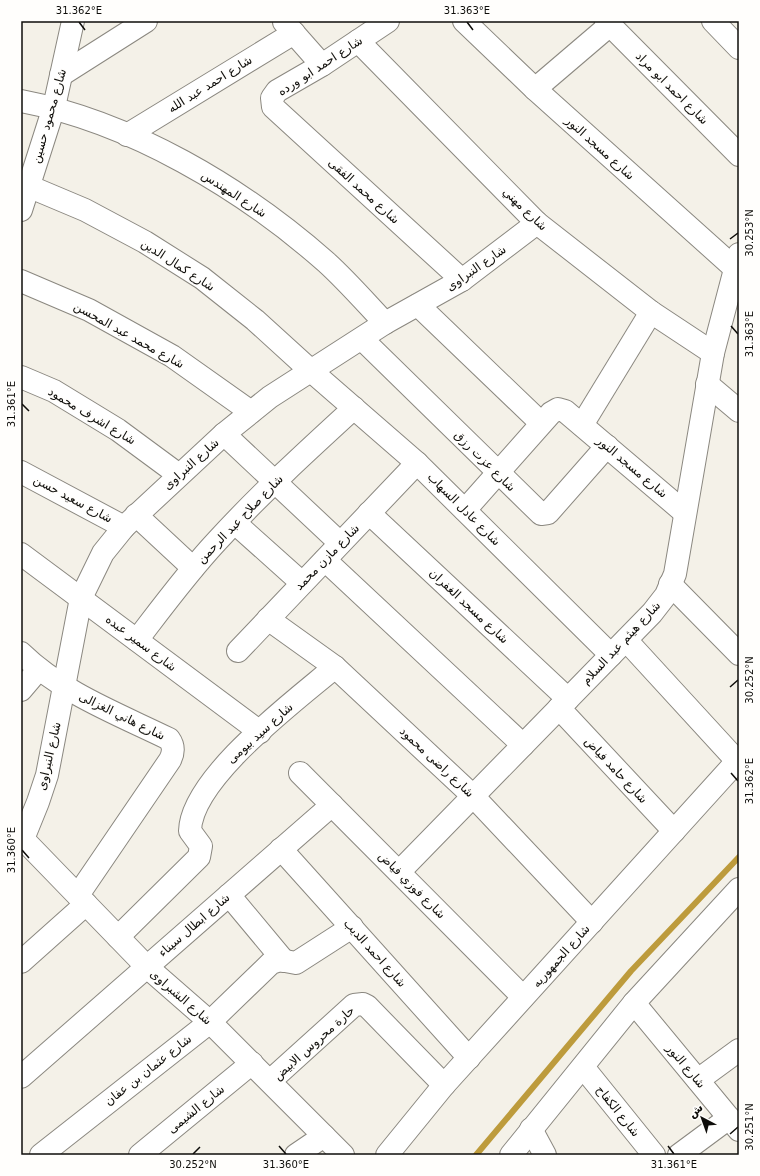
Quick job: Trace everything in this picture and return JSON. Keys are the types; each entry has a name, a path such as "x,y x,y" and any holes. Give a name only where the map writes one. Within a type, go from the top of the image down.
{"street":[{"name":"شارع محمود حسين","path":"21,210 54,107 73,21"},
{"path":"61,75 146,21"},
{"name":"شارع احمد ابو ورده","path":"272,98 277,91 322,65 388,21"},
{"path":"713,21 739,48"},
{"name":"شارع مسجد النور","path":"471,23 535,89 738,264"},
{"path":"535,89 608,23"},
{"name":"شارع احمد ابو مراد","path":"608,23 739,155"},
{"path":"288,27 322,65"},
{"name":"شارع احمد عبد الله","path":"127,135 288,27"},
{"name":"شارع مهني","path":"358,41 537,223 651,312 713,353"},
{"name":"شارع محمد الفقى","path":"272,98 275,111 462,280"},
{"name":"شارع المهندس","path":"21,101 54,107 127,135 189,165 261,210 326,263 385,323"},
{"name":"شارع كمال الدين","path":"28,186 84,210 145,242 202,278 256,320 310,370"},
{"name":"شارع النبراوى","path":"22,838 38,802 47,775 81,598 103,553 130,521 224,434 251,412 310,370 362,339 385,323 462,280 537,223"},
{"name":"شارع هيثم عبد السلام","path":"399,872 652,613 666,595 675,574 684,512 713,353 738,264"},
{"name":"شارع محمد عبد المحسن","path":"21,281 89,310 172,356 251,412"},
{"path":"418,305 541,423 464,510"},
{"path":"582,425 651,312"},
{"name":"شارع عزت رزق","path":"362,339 538,513 546,514 607,446"},
{"name":"شارع عادل السهاب","path":"310,370 417,463 464,510 619,647 738,760"},
{"name":"شارع اشرف محمود","path":"21,377 54,392 118,430 179,475"},
{"path":"707,384 739,411"},
{"name":"شارع صلاح عبد الرحمن","path":"137,640 193,568 235,523 275,482 354,408"},
{"name":"شارع مسجد النور","path":"541,423 551,413 558,409 565,411 684,512"},
{"path":"224,434 340,543"},
{"name":"شارع مازن محمد","path":"238,652 417,463"},
{"name":"شارع سعيد حسن","path":"21,472 130,521 193,568"},
{"name":"شارع مسجد الغفران","path":"369,513 563,704"},
{"path":"235,523 302,583"},
{"name":"شارع سمير عبده","path":"21,554 260,732"},
{"path":"325,560 523,745"},
{"path":"670,584 739,654"},
{"name":"شارع راضى محمود","path":"268,619 335,668 473,796 592,922"},
{"name":"شارع هاني الغزالى","path":"21,653 38,670 64,688 169,739 173,750 170,760 82,900"},
{"name":"شارع سيد بيومى","path":"118,937 199,858 202,850 201,846 190,831 192,817 208,787 227,762 335,668"},
{"path":"21,690 38,670"},
{"name":"شارع حامد فياض","path":"563,704 674,831"},
{"name":"شارع الجمهوريه","path":"387,1155 444,1085 738,760"},
{"name":"شارع فوزي فياض","path":"300,773 524,997"},
{"name":"شارع ابطال سيناء","path":"23,1071 147,967 332,805"},
{"name":"شارع الشبراوى","path":"22,838 147,967 210,1022 343,1155"},
{"name":"شارع احمد الديب","path":"282,849 469,1058"},
{"path":"511,1155 634,1003 739,889"},
{"path":"229,895 284,961"},
{"path":"21,962 82,900"},
{"name":"شارع عثمان بن عفان","path":"41,1155 210,1022 275,960 292,964 299,962 352,927"},
{"name":"شارع النور","path":"634,1003 734,1124"},
{"name":"حارة محروس الابيض","path":"270,1081 354,1005 363,1004 367,1006 444,1085"},
{"path":"698,1080 739,1050"},
{"name":"شارع الشيمى","path":"140,1155 252,1063"},
{"name":"شارع الكفاح","path":"583,1066 654,1155"},
{"path":"680,1155 734,1124"},
{"path":"531,1129 546,1155"},
{"path":"296,1155 324,1136"}],"waterway":[{"path":"476,1155 631,971 739,857"}]}
